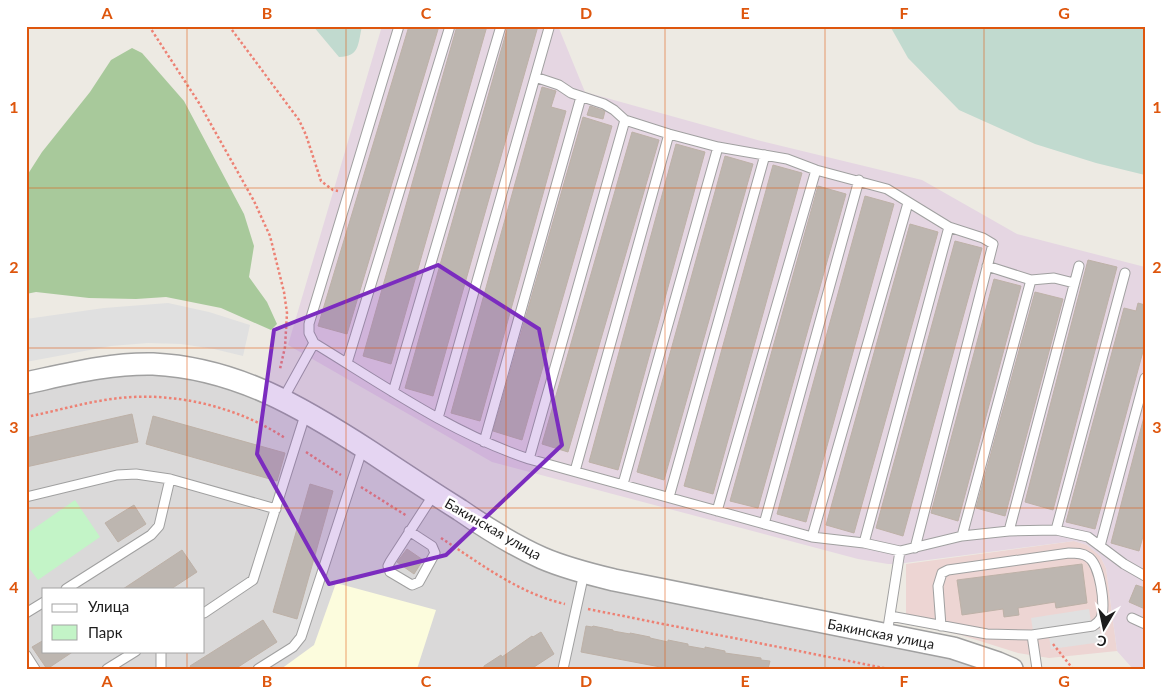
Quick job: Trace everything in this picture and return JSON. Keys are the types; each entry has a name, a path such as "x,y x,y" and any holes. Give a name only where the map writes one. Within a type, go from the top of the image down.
{"street":[{"name":"Бакинская улица","path":"26,383 92,369 153,364 206,371 234,378 283,399 306,412 518,546 548,561 584,573 888,626 1012,669"}],"lane":[{"path":"399,26 308,324 309,333 314,343 438,418 484,442 529,459 812,537 864,543 900,551 962,536 1008,531 1056,530 1088,538 1124,564 1144,574"},
{"path":"347,363 450,26"},
{"path":"393,392 501,26"},
{"path":"438,418 549,28"},
{"path":"535,77 581,97 604,104 625,120 718,147 787,159 816,170 887,189 949,227 983,238 993,244 915,548"},
{"path":"484,442 581,97"},
{"path":"529,459 625,120"},
{"path":"575,471 669,134"},
{"path":"623,484 718,147"},
{"path":"669,497 765,155"},
{"path":"717,511 816,170"},
{"path":"764,524 859,180"},
{"path":"812,537 908,203"},
{"path":"864,543 949,227"},
{"path":"987,266 1031,280 1054,278 1074,283"},
{"path":"1008,531 1079,266"},
{"path":"1056,530 1125,274"},
{"path":"962,536 1031,280"},
{"path":"283,399 314,343"},
{"path":"1100,546 1145,378"},
{"path":"205,612 247,586 253,580 306,412"},
{"path":"258,669 293,647 301,637 363,447"},
{"path":"26,497 117,475 136,474 170,479 276,509"},
{"path":"68,588 151,535 159,526 170,479"},
{"path":"409,531 432,546 435,553 419,582 412,585 390,572 388,566 409,531 434,493"},
{"path":"900,551 888,626 941,626 986,634 1032,635 1092,626 1098,623 1103,610 1098,570 1088,556 1079,553 948,570 942,573 938,586 941,626"},
{"path":"563,669 584,573"},
{"path":"26,613 42,603"},
{"path":"1132,618 1145,624"},
{"path":"1032,635 1037,669"},
{"path":"107,669 119,666 135,652"},
{"path":"161,652 161,669"},
{"path":"26,656 35,669"}],"path":[{"path":"149,26 199,103 254,201 270,236 284,292 286,313 285,347 280,369"},
{"path":"230,26 299,120 321,180 333,190 349,194"},
{"path":"26,418 117,398 161,397 206,405 244,416 295,444 416,521"},
{"path":"439,536 509,583 540,597 577,607 888,669"},
{"path":"1044,633 1073,669"}],"highlighted area":[{"path":"438,265 539,329 562,445 446,555 329,584 257,454 274,330"}],"shaded area":[{"path":"313,26 362,26 357,48 351,55 339,57"},
{"path":"382,26 558,26 585,92 761,141 922,180 1017,234 1145,267 1145,669 1133,669 1117,651 1106,568 1100,556 1087,545 1074,541 897,564 858,559 492,462 288,345"},
{"path":"890,26 1145,26 1145,175 1096,163 1035,144 959,110 908,58"},
{"path":"168,303 209,312 250,325 243,356 181,344 148,343 111,346 26,362 26,319 104,308"},
{"path":"150,374 173,375 236,389 291,414 471,531 548,573 599,589 935,654 988,669 26,669 26,394 105,377"},
{"path":"1074,541 1087,545 1100,556 1106,568 1117,651 1049,658 1018,653 961,635 906,623 906,564"},
{"path":"336,583 436,610 417,669 281,669 314,645"},
{"path":"1089,609 1091,622 1033,631 1031,618"},
{"path":"1100,629 1102,642 1051,649 1049,636"}],"green space":[{"path":"132,48 142,53 184,101 244,214 254,246 249,277 267,302 277,324 271,330 221,308 166,297 136,299 89,298 36,292 26,294 26,177 42,152 90,92 111,60"},
{"path":"75,500 100,537 38,580 26,564 26,534"}],"building":[{"path":"409,26 439,26 347,334 318,326"},
{"path":"457,26 487,26 391,364 363,356"},
{"path":"508,26 538,26 433,396 405,388"},
{"path":"542,87 556,91 551,107 566,111 480,421 451,413"},
{"path":"590,106 605,111 603,119 587,115"},
{"path":"583,117 612,126 522,440 493,431"},
{"path":"632,132 659,140 568,452 542,444"},
{"path":"676,144 705,152 618,470 589,462"},
{"path":"725,156 753,164 664,480 637,472"},
{"path":"773,165 802,173 713,494 684,486"},
{"path":"818,186 846,194 758,508 730,501"},
{"path":"865,196 894,204 806,522 777,514"},
{"path":"910,224 938,232 854,533 826,525"},
{"path":"955,241 982,248 903,536 876,528"},
{"path":"1088,260 1117,267 1053,510 1025,502"},
{"path":"994,279 1021,286 958,521 931,513"},
{"path":"1035,292 1063,299 1005,516 976,508"},
{"path":"1138,303 1145,305 1145,344 1095,529 1066,522 1124,308 1136,311"},
{"path":"1145,413 1145,529 1139,551 1111,543"},
{"path":"132,414 138,442 26,467 26,438"},
{"path":"153,416 285,453 277,481 146,444"},
{"path":"310,484 333,491 297,619 273,612"},
{"path":"134,505 146,524 118,542 105,523"},
{"path":"407,549 423,560 414,574 397,562"},
{"path":"182,550 197,572 173,588 125,588"},
{"path":"1082,564 1087,603 1056,608 1055,602 1018,608 1019,615 1004,617 1003,609 962,615 957,580"},
{"path":"1136,585 1145,588 1145,609 1129,602"},
{"path":"263,620 277,642 235,669 192,669 190,666"},
{"path":"586,626 630,633 668,642 668,640 705,649 705,647 725,651 725,653 770,661 768,669 671,669 581,652"},
{"path":"541,632 554,654 531,669 483,669 484,666 501,655 502,657"},
{"path":"42,641 42,652 72,652 47,669 32,647"}]}
